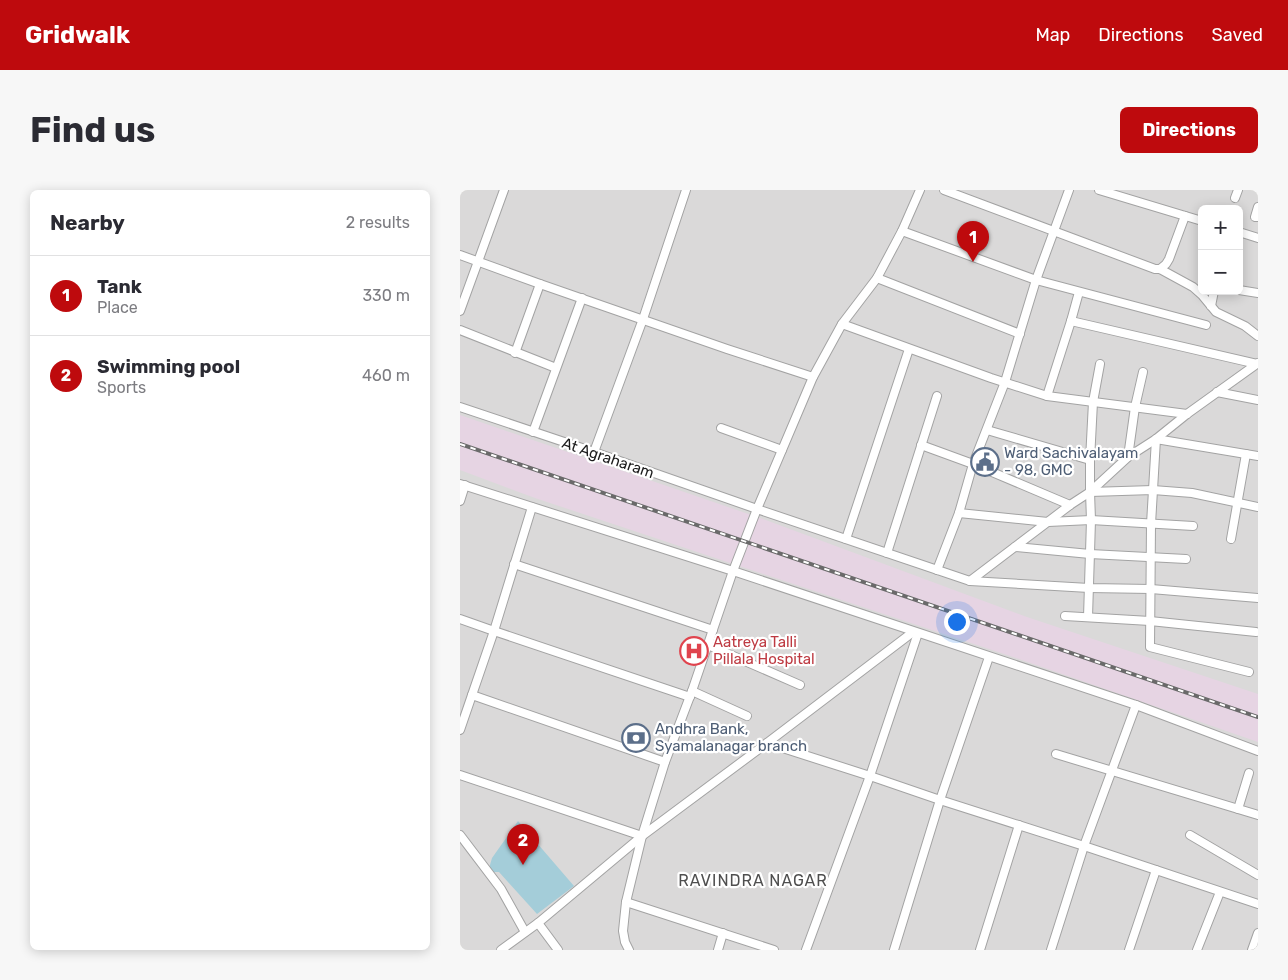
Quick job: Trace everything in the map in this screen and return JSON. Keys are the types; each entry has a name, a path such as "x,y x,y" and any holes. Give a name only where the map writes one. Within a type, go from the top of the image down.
{"street":[{"path":"460,311 504,190"},
{"path":"594,452 643,319 686,190"},
{"path":"629,950 623,931 626,902 642,836 665,762 691,694 733,571 813,377 842,324 876,278 902,231 920,190"},
{"path":"944,190 1155,269 1163,266 1185,216"},
{"path":"937,570 1005,382 1036,280 1069,190"},
{"path":"1099,190 1198,220"},
{"path":"1258,207 1255,217 1258,217"},
{"path":"902,231 1036,280 1206,325"},
{"path":"1243,233 1258,238"},
{"path":"460,255 813,377"},
{"path":"1163,266 1193,287 1216,312 1245,326 1258,336"},
{"path":"876,278 1020,334"},
{"path":"515,353 540,284"},
{"path":"1243,291 1258,293"},
{"path":"1047,396 1079,292"},
{"path":"1211,306 1213,295"},
{"path":"533,432 582,298"},
{"path":"1071,321 1257,364"},
{"path":"842,324 991,378 1047,396 1187,414"},
{"path":"460,330 556,368"},
{"path":"846,539 909,348"},
{"path":"1088,617 1091,520 1090,460 1093,402 1100,364"},
{"path":"970,581 1090,492 1128,457 1156,439 1216,392 1257,364"},
{"path":"1128,457 1135,407 1143,372"},
{"path":"1216,392 1258,400"},
{"path":"887,553 937,396"},
{"name":"At Agraharam","path":"460,407 970,581 1089,588 1151,589 1258,598"},
{"path":"721,428 782,450"},
{"path":"987,430 1090,460"},
{"path":"1156,439 1258,456"},
{"path":"1156,439 1151,524 1150,647 1249,672"},
{"path":"921,445 974,464 1070,505"},
{"path":"1231,539 1246,454"},
{"path":"460,501 462,485 733,571 1136,706 1258,751"},
{"path":"1090,492 1153,490 1192,493 1258,507"},
{"path":"460,730 494,631 532,507"},
{"path":"959,513 1048,522 1091,520 1193,526"},
{"path":"1015,547 1090,554 1186,559"},
{"path":"514,564 713,630"},
{"path":"1065,616 1150,621 1256,632"},
{"path":"460,619 691,694 747,716"},
{"path":"501,950 538,923 642,836 915,633"},
{"path":"806,950 870,776 915,633"},
{"path":"708,645 800,685"},
{"path":"894,950 940,800 989,657"},
{"path":"472,695 665,762"},
{"path":"1051,950 1084,846 1136,706"},
{"path":"767,743 1258,904"},
{"path":"1056,754 1258,815"},
{"path":"1238,809 1249,773"},
{"path":"460,775 642,836"},
{"path":"980,950 1020,825"},
{"path":"460,834 501,889 525,932"},
{"path":"1190,835 1258,875"},
{"path":"1129,950 1156,870"},
{"path":"1197,950 1220,892"},
{"path":"626,902 774,950"},
{"path":"538,923 558,950"},
{"path":"718,950 723,933"},
{"path":"1252,950 1258,933"}],"shaded area":[{"path":"460,190 1258,190 1258,950 460,950"},
{"path":"460,415 763,519 1027,617 1258,694 1258,742 1007,655 535,498 460,470"}],"water":[{"path":"518,821 574,886 537,914 499,872 488,872 492,858"}],"railway":[{"path":"460,444 1258,717"}],"place":[{"name":"Tank","path":"973,262"},
{"name":"Ward Sachivalayam - 98, GMC","path":"985,462"},
{"name":"Aatreya Talli Pillala Hospital","path":"694,651"},
{"name":"Andhra Bank, Syamalanagar branch","path":"636,738"},
{"name":"Swimming pool","path":"523,865"}],"district":[{"name":"RAVINDRA NAGAR","path":"753,880"}]}
